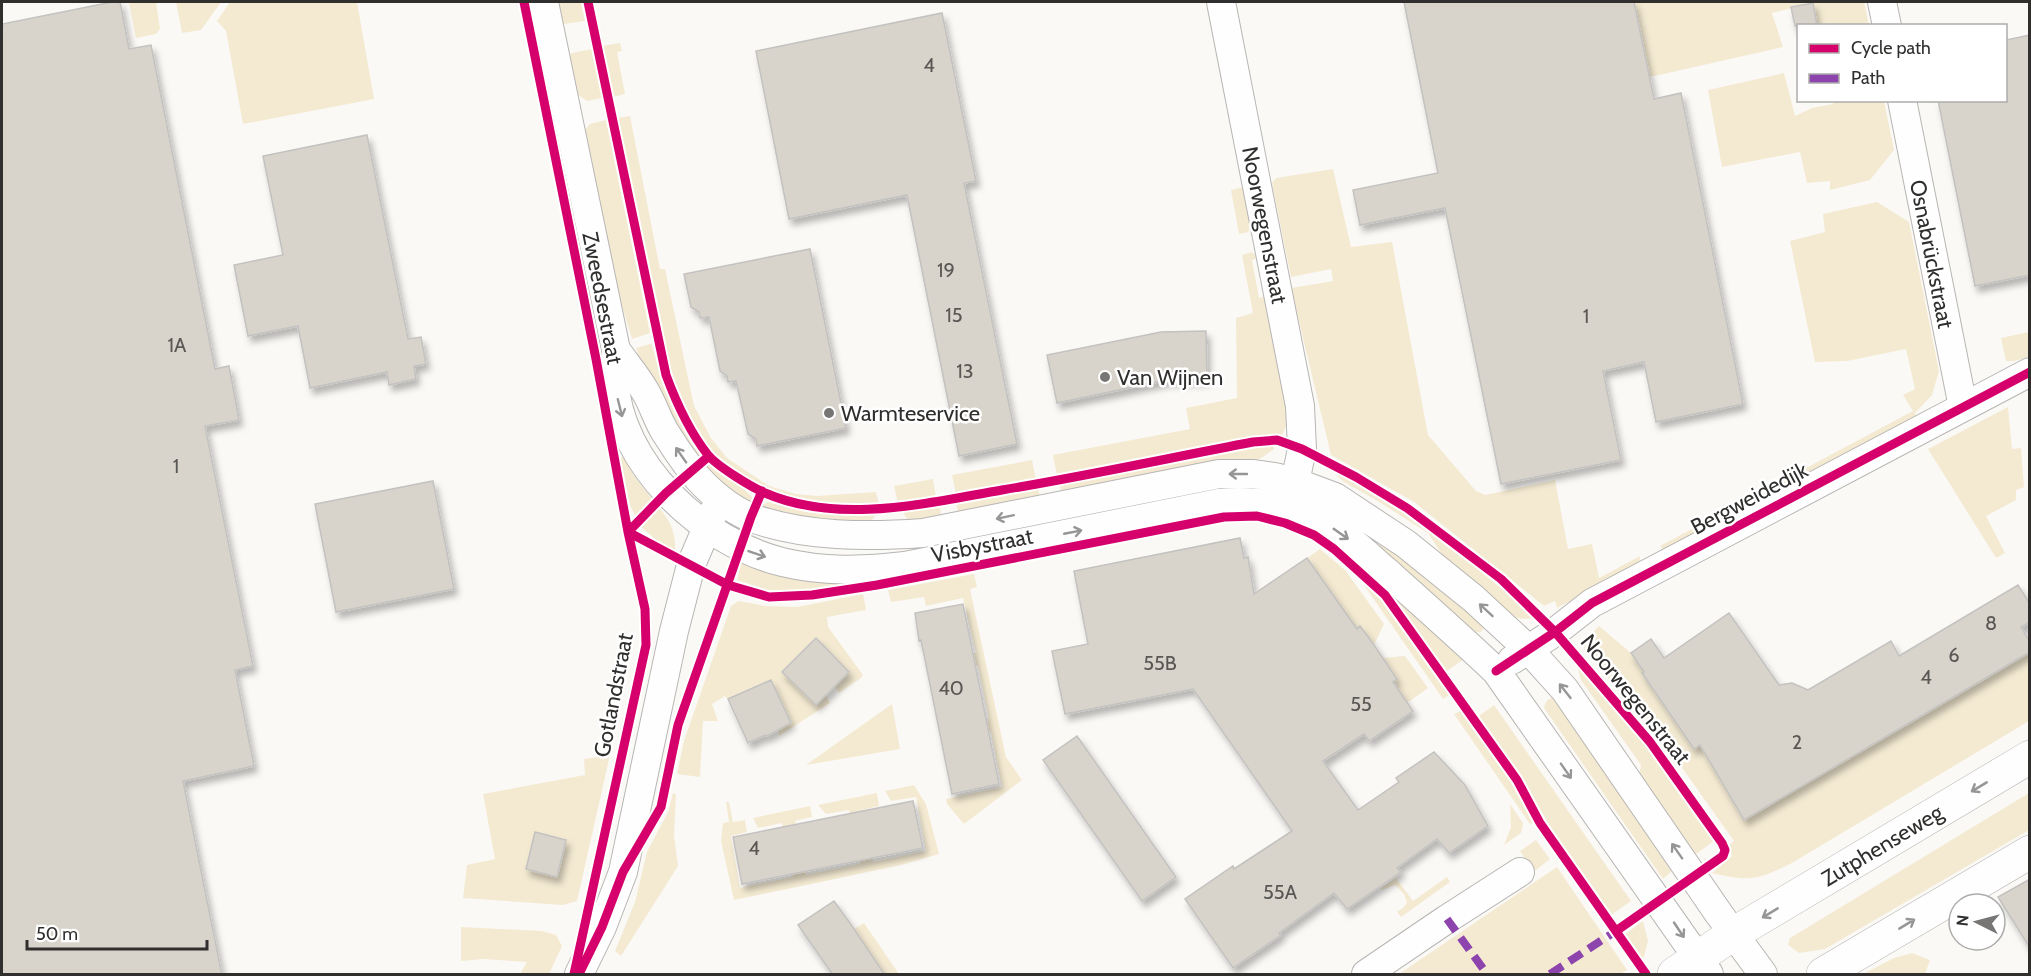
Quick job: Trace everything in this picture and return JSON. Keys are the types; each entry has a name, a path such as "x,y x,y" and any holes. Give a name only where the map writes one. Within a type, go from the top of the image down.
{"main road":[{"name":"Zutphenseweg","path":"1694,969 1734,934 2030,757"},
{"path":"1823,975 2030,852"}],"street":[{"name":"Zweedsestraat","path":"544,2 616,350"},
{"name":"Noorwegenstraat","path":"1221,2 1300,405 1302,449 1292,495"},
{"path":"1882,2 1887,24"},
{"name":"Osnabrückstraat","path":"1902,102 1963,407"},
{"name":"Visbystraat","path":"616,350 645,392 665,432 704,484 720,498 751,517 795,529 840,534 884,535 945,530 1220,474 1254,474 1292,495"},
{"name":"Visbystraat","path":"616,350 614,378 620,409 627,432 652,474 666,492 706,526 741,548 779,561 819,569 859,571 904,566 1219,502 1255,502 1292,495"},
{"name":"Bergweidedijk","path":"1496,671 1592,603 2030,372"},
{"path":"1292,495 1335,497 1406,544 1474,598 1528,649 1565,690 1763,975"},
{"path":"1292,495 1319,519 1354,543 1496,671 1659,900 1694,969"},
{"name":"Gotlandstraat","path":"579,975 602,927 622,872 674,631 692,565 706,526 720,498"},
{"path":"1366,975 1520,872"}],"shaded area":[{"path":"129,2 156,2 160,29 156,34 136,38"},
{"path":"176,2 221,2 201,30 182,33"},
{"path":"230,2 357,2 374,99 243,124 226,31 217,21"},
{"path":"554,2 581,2 585,21 564,24 558,20"},
{"path":"1634,2 1864,2 1869,24 1817,24 1813,3 1772,13 1783,47 1650,77"},
{"path":"620,43 622,51 617,52 625,94 612,97 602,46"},
{"path":"592,49 602,98 587,101 571,90 569,56 572,53"},
{"path":"1784,73 1795,116 1812,108 1833,104 1833,102 1884,102 1894,150 1870,180 1830,190 1830,181 1807,183 1800,152 1722,167 1708,90"},
{"path":"630,116 660,269 665,269 694,406 711,438 727,458 769,486 796,494 817,496 876,492 879,505 811,501 761,488 721,461 701,438 685,411 673,382 657,321 616,118"},
{"path":"606,120 650,333 632,339 601,235 585,130 590,124"},
{"path":"1333,169 1351,247 1392,242 1428,435 1476,491 1485,495 1555,480 1568,549 1592,544 1599,578 1640,556 1639,565 1557,608 1555,601 1544,606 1414,502 1331,455 1291,288 1333,281 1331,269 1291,277 1272,183 1276,178"},
{"path":"1244,187 1252,225 1248,232 1239,234 1231,190"},
{"path":"1877,202 1909,222 1939,371 1932,395 1915,413 1917,418 1665,552 1660,546 1913,411 1903,395 1915,389 1906,349 1847,361 1815,362 1790,241 1825,232 1823,214"},
{"path":"1252,252 1258,258 1252,260 1259,298 1266,296 1288,412 1287,424 1282,435 1057,475 1053,455 1190,429 1186,408 1237,398 1236,318 1253,313 1242,255"},
{"path":"2029,332 2029,357 2006,361 2001,338"},
{"path":"650,344 671,402 684,429 701,455 692,463 644,370 636,348"},
{"path":"2008,407 2012,449 2021,448 2024,487 2016,490 2016,500 1986,516 2005,553 1996,558 1928,449"},
{"path":"1273,446 1274,449 1261,458 1244,465 1063,498 1059,483 1252,448"},
{"path":"624,457 634,476 653,500 636,517 630,505 620,458"},
{"path":"1032,460 1036,480 956,494 952,475"},
{"path":"710,463 751,496 753,499 750,507 729,495 704,465"},
{"path":"1339,473 1412,516 1453,547 1536,618 1523,619 1505,615 1452,570 1428,533 1344,482 1337,476"},
{"path":"933,479 936,497 898,503 894,486"},
{"path":"1038,487 1040,499 959,516 956,502"},
{"path":"768,502 822,512 876,515 871,521 860,525 759,511 762,505"},
{"path":"939,505 941,512 939,520 922,524 910,521 902,511"},
{"path":"659,508 672,528 675,551 661,544 641,527"},
{"path":"1340,508 1486,625 1481,632 1471,633 1366,539"},
{"path":"1320,549 1345,570 1384,624 1374,645 1360,626 1357,629 1307,558"},
{"path":"756,562 860,581 799,591 768,590 737,580 741,563"},
{"path":"974,574 977,587 970,589 1006,757 1022,780 964,824 947,804 946,799 1002,787 991,732 945,741 942,729 989,719 978,666 928,675 926,665 976,653 963,598 926,606 924,597 891,602 888,590"},
{"path":"1359,578 1392,610 1451,694 1443,699"},
{"path":"1378,582 1464,659 1444,671 1396,602"},
{"path":"863,594 866,610 827,617 828,627 863,675 861,678 839,693 835,686 849,671 816,638 782,672 815,705 826,695 830,703 779,736 778,728 791,722 771,680 728,699 725,696 712,704 718,721 703,721 700,777 677,774 684,741 731,606 739,601 766,606 797,607"},
{"path":"1599,626 1631,653 1644,672 1642,674 1694,749 1701,744 1744,820 1931,711 1946,698 1948,701 2029,653 2029,721 1792,863 1753,878 1736,878 1712,873 1732,856 1729,845 1734,841 1683,769 1584,649 1588,637"},
{"path":"1405,656 1428,688 1407,703 1393,682 1397,678 1383,658"},
{"path":"1577,665 1657,760 1714,841 1692,857 1638,782 1641,765 1581,680"},
{"path":"1558,696 1615,774 1672,871 1663,879 1544,708 1548,699"},
{"path":"892,704 900,749 806,765"},
{"path":"1494,705 1631,901 1611,915 1552,830 1522,777 1479,716"},
{"path":"1461,711 1509,776 1534,822 1530,824 1454,714"},
{"path":"610,755 577,901 563,905 463,898 467,865 495,859 483,794 585,775 584,759"},
{"path":"914,785 926,804 939,854 901,865 734,900 721,841 723,823 729,822 726,802 729,802 733,822 745,820 747,832 731,836 740,888 793,877 782,823 758,828 753,818 810,806 812,817 795,821 806,875 860,864 849,810 826,814 818,805 877,793 879,806 862,810 873,862 926,851 916,797 891,801 885,791"},
{"path":"673,793 676,794 674,835 678,866 621,956 615,951 635,902 647,852 668,812"},
{"path":"2029,793 2029,830 1825,949 1799,953 1788,945 1790,938"},
{"path":"1510,804 1523,823 1521,833 1504,845 1511,827"},
{"path":"1536,840 1550,859 1536,870 1532,869 1520,851"},
{"path":"1557,867 1627,970 1620,974 1399,974"},
{"path":"1447,877 1450,882 1401,917 1397,912 1407,902 1404,894 1395,885 1382,890 1381,888 1396,878 1413,901"},
{"path":"1643,921 1648,941 1643,961 1624,935"},
{"path":"864,923 899,974 885,974 854,929"},
{"path":"461,927 542,931 556,935 562,946 549,974 520,974 527,962 483,959 461,961"},
{"path":"1912,953 1930,960 1925,974 1863,974 1894,958"}],"building":[{"path":"120,2 129,49 151,45 215,369 229,366 239,420 205,426 253,666 235,670 254,766 183,781 222,975 2,975 2,24"},
{"path":"1404,2 1634,2 1654,99 1681,93 1743,404 1656,422 1644,362 1603,371 1621,460 1501,484 1445,208 1360,225 1353,190 1438,173"},
{"path":"1813,3 1817,24 1797,24 1795,26 1791,7"},
{"path":"942,13 976,181 964,183 1017,444 959,456 907,195 789,219 756,51"},
{"path":"2030,35 2030,275 1975,286 1938,102 2007,102 2007,40"},
{"path":"367,135 408,339 421,337 426,364 414,366 416,379 389,385 387,372 310,388 298,326 248,336 234,265 283,255 263,156"},
{"path":"810,249 846,428 757,446 756,439 748,434 736,381 728,382 727,376 720,371 709,317 700,318 699,312 691,307 684,274"},
{"path":"1206,331 1207,379 1167,380 1057,403 1047,355 1161,332"},
{"path":"433,481 454,589 336,612 315,504"},
{"path":"1240,538 1244,558 1248,557 1254,594 1307,558 1357,629 1360,626 1374,645 1397,679 1393,682 1413,711 1369,741 1364,734 1323,761 1358,810 1399,782 1396,778 1434,752 1465,785 1488,826 1449,853 1437,839 1397,868 1401,872 1347,909 1334,893 1279,933 1281,935 1233,968 1185,899 1233,866 1234,869 1292,831 1193,689 1065,714 1052,651 1088,644 1074,571"},
{"path":"2018,585 2030,604 2030,622 2021,627 2030,642 2030,652 1744,820 1700,745 1694,749 1631,653 1651,639 1664,658 1729,613 1779,685 1792,683 1808,690 1891,641 1899,656"},
{"path":"963,604 999,784 952,794 915,613"},
{"path":"816,638 849,672 816,705 782,672"},
{"path":"771,680 791,723 748,743 728,699"},
{"path":"1077,736 1176,877 1142,901 1043,760"},
{"path":"913,801 923,848 742,884 733,837"},
{"path":"535,832 566,840 557,877 526,869"},
{"path":"2030,879 2030,948 2007,911 2007,892"},
{"path":"834,901 885,975 833,975 798,925"}],"marked path":[{"path":"1447,919 1487,974"},
{"path":"1550,974 1616,931"}],"cycle path":[{"path":"524,2 596,359 628,532 728,585 769,597 812,595 877,585 1224,517 1257,516 1285,523 1314,535 1334,549 1385,595 1517,780 1540,823 1646,974"},
{"path":"588,2 666,375 689,426 712,460 765,493 794,503 853,510 913,505 1065,479 1253,442 1277,440 1302,449 1356,477 1407,508 1501,579 1555,632 1650,742 1722,843 1725,850 1723,856 1616,931"},
{"path":"1496,671 1555,632 1592,603 2030,372"},
{"path":"574,974 646,645 645,609 628,532 666,493 709,456"},
{"path":"579,974 602,927 623,872 661,807 678,725 762,491"}],"place":[{"name":"Van Wijnen","path":"1105,377"},
{"name":"Warmteservice","path":"829,413"}]}
